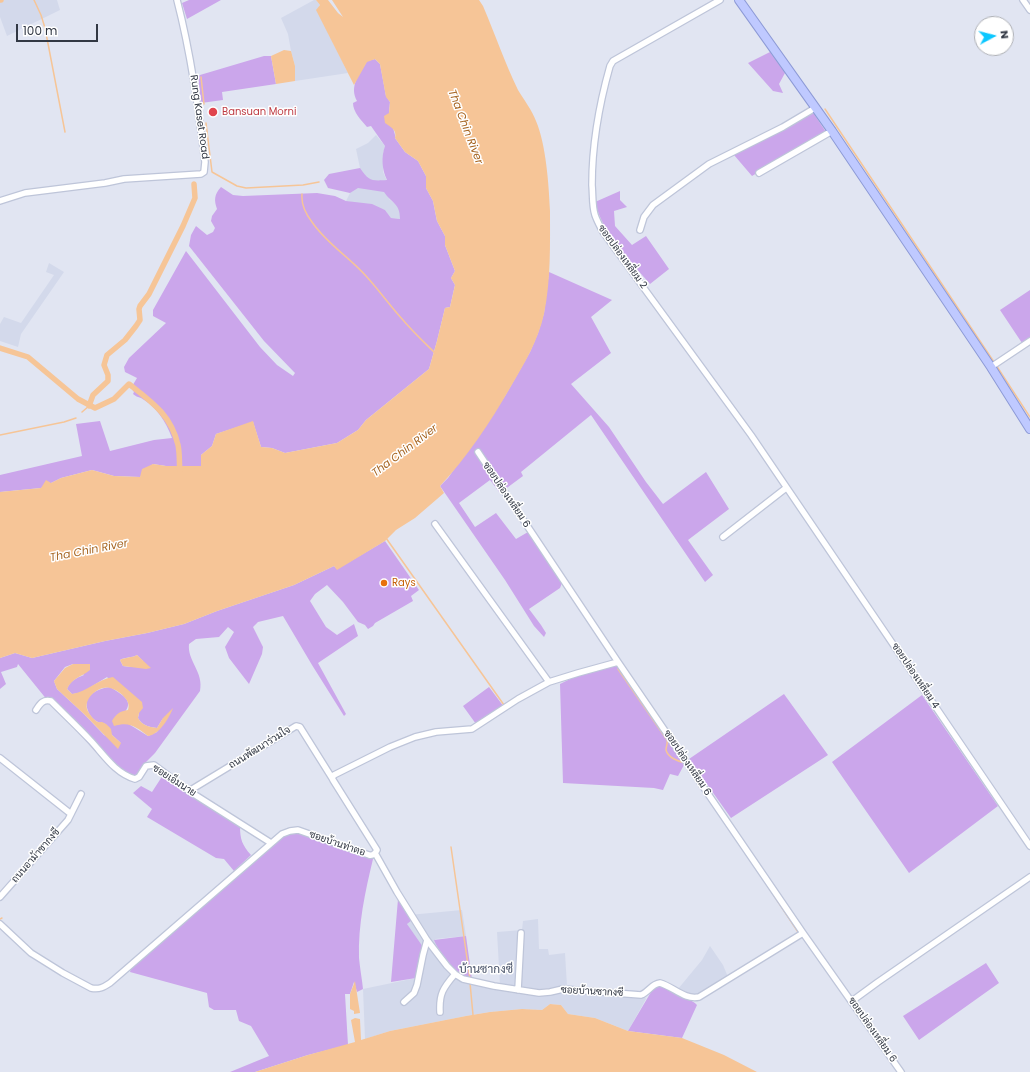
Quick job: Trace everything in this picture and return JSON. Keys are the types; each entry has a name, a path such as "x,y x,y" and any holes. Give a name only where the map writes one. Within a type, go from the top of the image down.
{"street":[{"name":"Rung Kaset Road","path":"0,201 25,193 105,183 124,179 201,174 204,172 205,162 193,75 187,39 177,0"},
{"name":"ซอยปล่องเหลี่ยม 2","path":"720,0 613,61 610,66 599,115 593,152 594,214 603,232 751,435 800,507"},
{"path":"739,0 832,131 991,367 1030,429"},
{"path":"1023,0 1030,10"},
{"path":"640,230 644,217 653,205 709,164 783,127 815,108"},
{"path":"759,173 832,131"},
{"path":"991,367 1030,341"},
{"name":"ซอยปล่องเหลี่ยม 6","path":"478,452 618,662 803,933 901,1072"},
{"path":"723,537 786,488"},
{"name":"ซอยปล่องเหลี่ยม 4","path":"800,507 1030,846"},
{"path":"435,524 549,682"},
{"path":"332,778 334,775 390,747 415,737 436,732 472,729 518,699 549,682 618,662"},
{"name":"ซอยเอ็มนาย","path":"36,710 43,701 51,701 112,764 127,777 135,779 146,766 154,765 190,791 271,843"},
{"name":"ถนนพัฒนาร่วมใจ","path":"190,791 296,726 300,727 332,778"},
{"path":"0,758 72,814"},
{"name":"ซอยบ้านท่าตอ","path":"1,925 31,953 63,973 92,988 102,988 110,983 282,834 298,830 369,855 373,855 376,850 332,778"},
{"name":"ถนนอาม้าซากงซี","path":"0,897 68,820 81,794"},
{"name":"ซอยบ้านซากงซี","path":"375,853 427,940 455,974 470,981 518,990 545,993 563,989 641,995 653,985 660,983 688,998 699,997 803,933"},
{"path":"852,1002 878,982 1030,877"},
{"path":"518,990 521,933"},
{"path":"404,1002 414,993 417,986 427,940"},
{"path":"440,1012 439,998 441,992 455,974"}],"shaded area":[{"path":"0,0 57,0 60,10 7,36 0,17"},
{"path":"189,0 221,0 187,19 182,3"},
{"path":"316,0 320,5 317,10 348,73 295,81 295,66 288,34 281,18"},
{"path":"770,52 785,73 779,84 783,93 773,91 748,63"},
{"path":"264,56 271,56 276,84 222,92 223,100 201,103 198,77 200,75"},
{"path":"375,59 380,64 386,96 390,102 389,113 395,138 405,152 418,161 426,176 426,188 433,201 437,221 445,236 445,245 455,271 451,278 455,285 450,307 445,308 429,369 366,420 358,430 337,443 285,453 272,448 261,447 253,422 216,434 212,446 201,455 201,466 166,466 153,464 140,477 114,476 92,470 61,478 41,488 0,492 0,475 82,456 76,424 100,421 110,451 154,440 172,438 167,426 156,410 147,402 133,394 134,392 131,388 137,378 125,372 124,367 129,358 166,323 153,316 153,310 186,251 260,347 277,365 293,376 295,373 264,341 189,246 191,235 196,226 207,235 213,232 215,228 211,221 212,216 217,209 215,203 216,195 221,187 233,195 243,196 317,193 335,196 346,201 372,204 385,210 391,218 400,219 399,210 384,192 358,188 350,193 328,188 324,180 329,174 360,168 368,178 374,180 387,180 383,163 385,146 371,126 367,127 360,119 353,106 353,103 357,101 354,90 358,76 367,61"},
{"path":"809,114 814,114 826,132 752,176 734,155"},
{"path":"376,135 385,146 383,154 383,172 387,181 389,199 398,206 400,219 391,218 385,210 346,201 360,168 356,149 368,143"},
{"path":"620,191 620,200 627,207 614,211 615,226 632,245 646,236 669,269 650,284 625,256 610,236 595,202"},
{"path":"49,263 64,272 21,334 18,347 0,341 0,324 4,317 21,323 54,275 46,272"},
{"path":"549,272 612,300 591,317 611,353 571,384 609,427 646,482 663,504 706,472 729,509 688,540 713,575 705,582 591,415 521,472 523,476 500,493 490,480 459,503 475,527 496,513 516,539 528,532 562,583 560,588 529,609 546,633 544,637 534,626 505,580 440,486 448,478 505,396 530,352 544,313"},
{"path":"1030,290 1030,337 1022,343 1000,310"},
{"path":"385,541 419,590 411,596 413,601 375,623 368,629 365,625 358,622 343,602 327,585 315,594 310,601 326,627 337,635 354,624 358,636 318,663 346,714 344,716 283,616 258,622 253,627 263,647 262,654 249,684 229,658 225,647 234,632 228,627 219,637 196,639 189,644 190,656 200,678 200,691 155,753 142,766 136,781 104,761 52,706 18,664 17,667 1,672 6,684 0,689 0,658 15,653 32,658 184,624 217,611 294,585 334,566 337,569","holes":["137,655 143,661 130,667 123,666 120,660","73,664 84,675 78,677 68,686 67,689 72,694 81,693 107,677 139,713 138,718 143,724 157,728 163,718 157,732 148,736 127,723 114,725 127,709 128,704 124,697 110,687 100,689 93,693 87,701 88,710 93,719 104,723 112,735 121,743 104,735 57,689 54,681 65,667"]},
{"path":"617,666 621,669 681,756 684,765 678,776 670,774 663,790 654,788 563,783 560,684 576,676"},
{"path":"489,687 504,707 476,724 463,706"},
{"path":"784,694 828,755 731,818 689,759"},
{"path":"922,695 998,806 909,873 832,762"},
{"path":"163,775 240,826 242,842 251,855 234,871 224,859 216,858 147,817 152,809 133,793 141,786 152,792"},
{"path":"295,832 304,834 357,855 373,859 365,896 359,946 363,989 357,992 354,982 350,994 345,994 348,1045 308,1055 255,1072 230,1072 269,1056 251,1026 239,1021 236,1010 214,1010 209,1007 207,993 130,972 131,968 286,834"},
{"path":"398,899 412,920 407,924 423,947 416,978 391,982"},
{"path":"462,910 466,936 435,939 450,962 466,978 500,985 497,932 522,930 523,921 538,919 539,949 548,949 549,955 565,953 567,986 641,991 646,999 628,1031 595,1018 568,1014 561,1005 550,1004 542,1010 522,1009 490,1012 390,1031 365,1039 363,989 416,978 407,923 409,915"},
{"path":"466,936 472,979 466,978 452,966 434,940"},
{"path":"710,946 723,965 728,977 697,996 693,996 678,989 702,960"},
{"path":"986,963 999,983 919,1040 903,1016"},
{"path":"658,984 685,997 697,1005 682,1038 628,1031 654,987"}],"water":[{"name":"Tha Chin River","path":"316,0 328,0 343,17 332,0 479,0 483,6 513,80 536,121 542,141 546,165 550,211 550,262 548,288 544,314 538,334 530,352 486,427 460,463 440,486 444,493 415,518 396,530 385,541 337,570 334,566 294,585 217,611 184,624 32,658 15,653 0,658 0,492 41,488 46,480 51,483 61,478 92,470 114,476 140,477 142,469 153,464 166,466 201,466 201,455 212,446 216,434 253,421 261,447 272,448 285,453 337,443 358,430 366,420 429,369 445,308 450,307 455,285 451,278 455,271 445,245 445,236 437,221 433,201 426,188 426,176 418,161 405,152 395,138 394,131 385,123 384,116 389,113 390,102 386,97 380,64 375,59 367,62 354,85 316,10 320,5"},
{"path":"284,50 291,51 295,66 295,81 276,84 271,56"},
{"path":"137,655 151,668 146,669 123,666 120,660"},
{"path":"73,664 90,664 90,670 69,685 67,689 72,694 83,691 102,680 113,677 142,702 143,708 139,713 138,718 143,724 157,728 163,718 173,708 164,725 152,735 148,736 129,725 124,724 114,726 112,721 115,716 120,712 128,710 128,703 121,693 114,689 106,688 96,691 89,699 87,708 95,720 105,723 111,729 112,735 121,743 118,749 57,689 54,681 65,668"},
{"path":"355,981 360,1013 354,1014 354,1011 350,1009 350,994"},
{"path":"550,1004 561,1005 568,1014 595,1018 628,1031 682,1038 724,1055 757,1072 255,1072 355,1042 351,1020 355,1018 360,1019 361,1040 390,1031 490,1012 522,1009 542,1010"}],"waterway":[{"path":"34,0 45,28 65,132"},
{"path":"201,77 204,104"},
{"path":"825,109 994,362"},
{"path":"206,123 212,172 237,186 246,188 303,185 319,182"},
{"path":"89,406 93,395 108,381 108,375 104,365 107,355 125,340 140,320 140,306 149,294 183,226 195,198 194,184"},
{"path":"302,194 304,209 318,230 366,276 407,324 435,353"},
{"path":"0,348 28,357 78,399 95,408 114,399 129,384 153,403 171,425 178,445 180,473"},
{"path":"996,365 1030,417"},
{"path":"82,412 89,406"},
{"path":"0,435 64,422 76,418"},
{"path":"386,538 504,705"},
{"path":"618,669 667,740 667,753 674,759 685,763"},
{"path":"451,847 470,979"},
{"path":"767,885 798,932"},
{"path":"470,983 473,1015"}],"place":[{"name":"Bansuan Morni","path":"213,112"},
{"name":"Rays","path":"384,583"}],"district":[{"name":"บ้านซากงซี","path":"486,970"}]}
